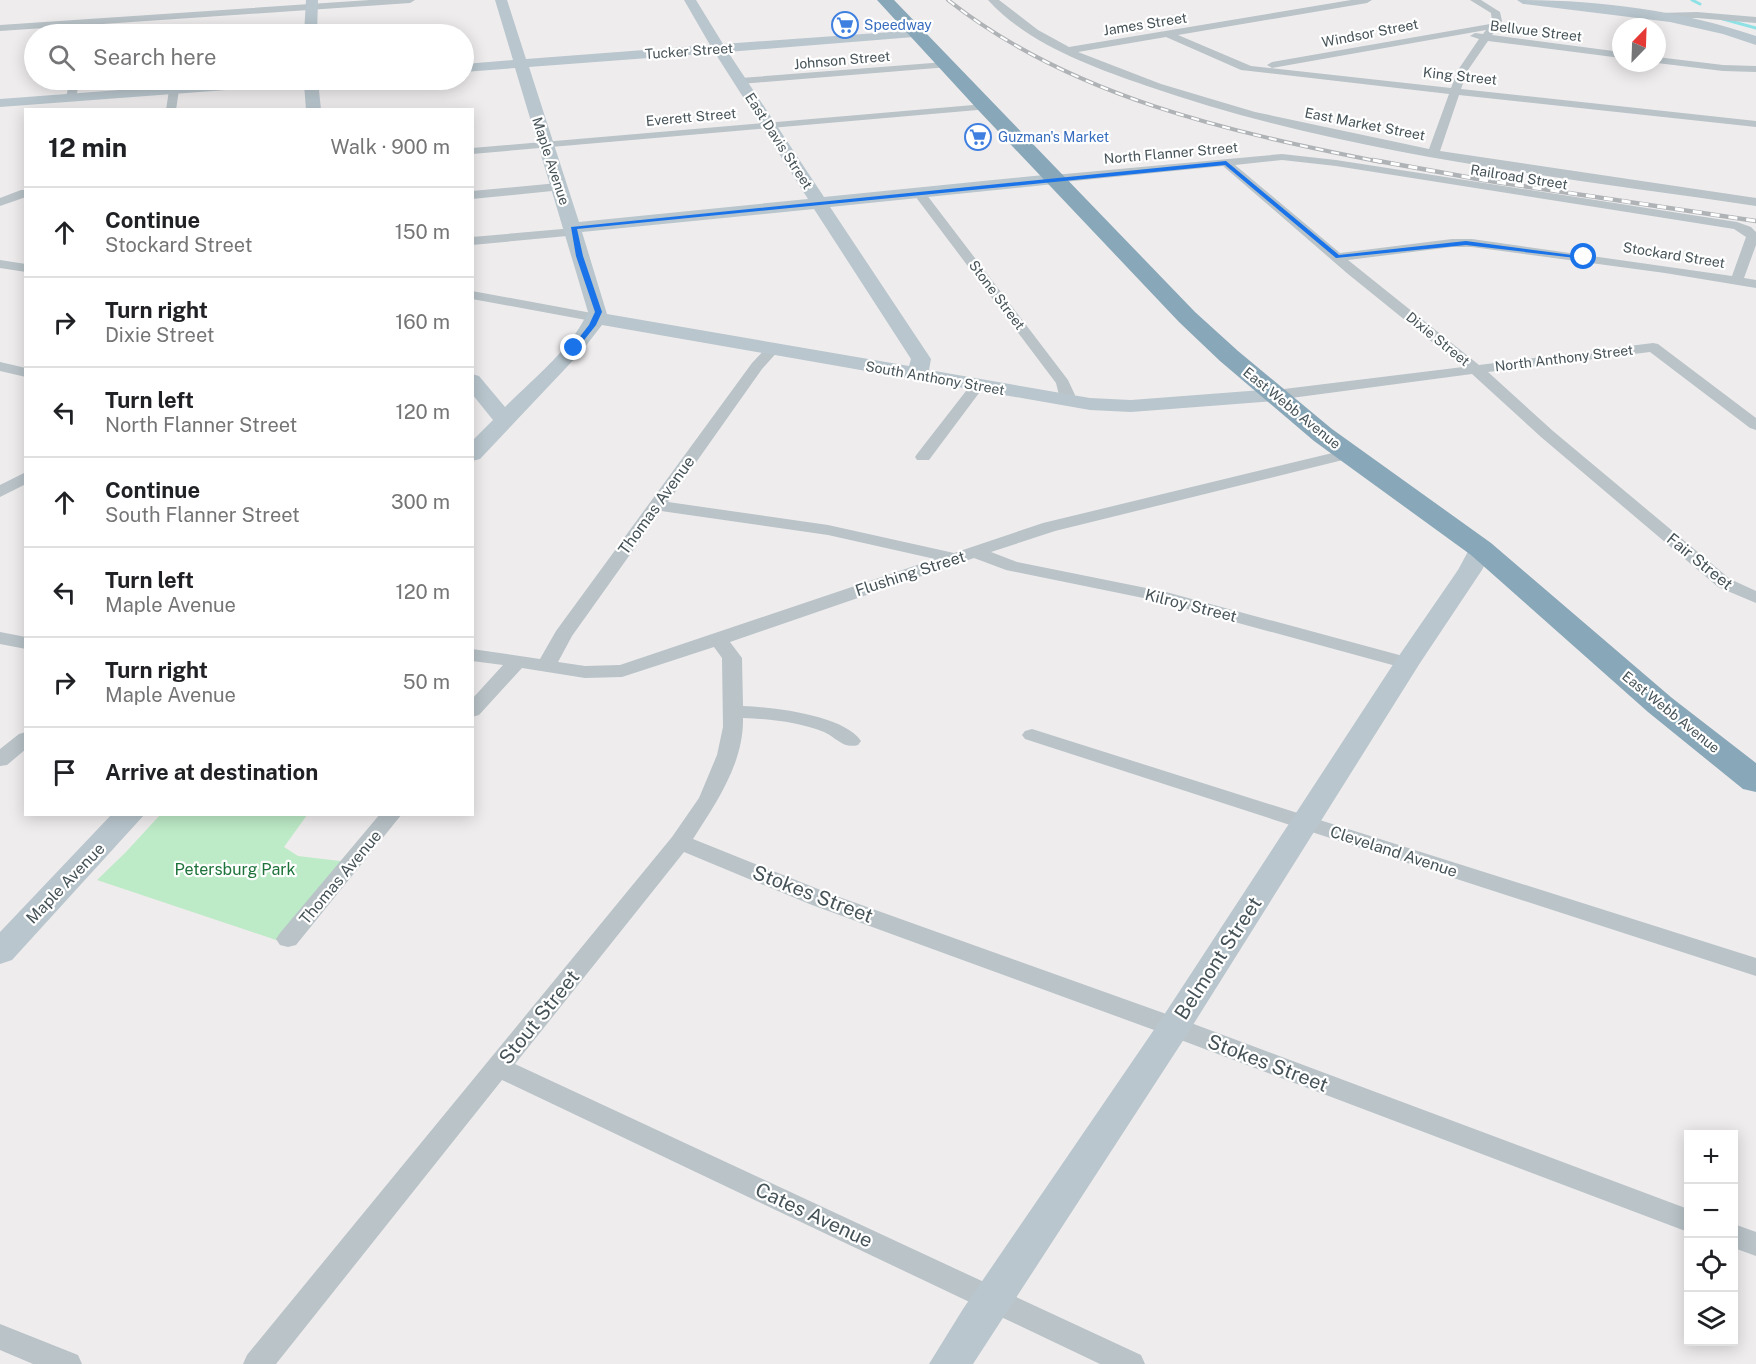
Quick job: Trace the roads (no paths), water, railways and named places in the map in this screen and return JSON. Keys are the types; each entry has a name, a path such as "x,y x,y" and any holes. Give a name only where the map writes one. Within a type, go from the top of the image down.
{"highway":[{"name":"East Webb Avenue","path":"885,0 1187,317 1323,435 1481,549 1660,705 1751,773"}],"street":[{"path":"57,24 312,3 410,0"},
{"name":"Maple Avenue","path":"501,0 547,144 558,187 598,306 597,318"},
{"name":"East Davis Street","path":"690,0 805,182 822,204 866,278 921,359 918,374"},
{"name":"East Market Street","path":"993,0 1023,24 1070,50 1153,85 1233,110 1433,153 1756,202"},
{"name":"James Street","path":"1070,50 1367,0"},
{"path":"1433,153 1463,70 1497,21 1495,12 1475,0"},
{"path":"1523,0 1659,16 1711,26 1756,41"},
{"path":"311,24 312,3"},
{"path":"1659,16 1697,15 1756,20"},
{"path":"0,28 24,26"},
{"name":"Windsor Street","path":"1251,69 1449,32 1494,26"},
{"name":"Bellvue Street","path":"1449,32 1612,55"},
{"name":"Tucker Street","path":"474,67 914,33"},
{"name":"King Street","path":"1168,34 1241,67 1251,69 1756,124"},
{"path":"1666,61 1723,68 1756,69"},
{"name":"Johnson Street","path":"741,81 945,65"},
{"path":"71,97 73,90"},
{"path":"0,103 174,90 171,108"},
{"path":"313,90 314,108"},
{"name":"Everett Street","path":"474,151 985,107"},
{"name":"North Flanner Street","path":"1054,179 1291,158"},
{"name":"Railroad Street","path":"1291,158 1742,228 1753,236 1737,280"},
{"name":"Dixie Street","path":"1226,163 1475,369 1647,518"},
{"path":"474,241 1054,179"},
{"path":"474,195 558,187"},
{"path":"0,192 24,193"},
{"path":"0,202 24,193"},
{"name":"Stone Street","path":"919,193 1064,383 1067,395 1063,400"},
{"name":"Stockard Street","path":"1338,257 1466,243 1630,263 1756,284"},
{"path":"0,264 24,268"},
{"path":"474,295 597,318 574,348 474,452"},
{"name":"South Anthony Street","path":"597,318 1090,404 1131,406 1276,395"},
{"name":"North Anthony Street","path":"1276,395 1653,347 1756,425"},
{"name":"Thomas Avenue","path":"546,666 563,635 656,505 757,366 773,349"},
{"path":"0,366 24,372"},
{"path":"474,382 504,419"},
{"path":"923,457 978,385"},
{"name":"Flushing Street","path":"474,655 585,672 622,671 1049,527 1349,454"},
{"path":"0,492 24,478"},
{"path":"656,505 809,527 952,558"},
{"name":"Fair Street","path":"1647,518 1724,584 1756,598"},
{"name":"Belmont Street","path":"950,1364 991,1298 1061,1197 1142,1071 1174,1027 1407,663 1470,570 1481,549"},
{"name":"Kilroy Street","path":"975,552 1012,566 1160,596 1407,663"},
{"path":"0,638 24,643"},
{"name":"Stout Street","path":"258,1364 680,842 709,798 727,755 735,712 731,683 732,658 718,640"},
{"path":"474,709 516,663"},
{"path":"735,712 770,713 831,728 851,741"},
{"name":"Cleveland Avenue","path":"1032,735 1756,967"},
{"path":"0,760 24,740"},
{"name":"Maple Avenue","path":"0,952 128,816"},
{"name":"Thomas Avenue","path":"288,939 390,816"},
{"name":"Stokes Street","path":"680,842 820,899 1174,1027 1684,1219"},
{"name":"Cates Avenue","path":"499,1067 1130,1364"},
{"path":"1738,1237 1756,1244"},
{"path":"0,1337 67,1364"}],"waterway":[{"path":"1692,0 1700,4"},
{"path":"1723,19 1756,28"}],"railway":[{"path":"948,0 996,34 1046,62 1099,86 1210,123 1267,138 1381,162"},
{"path":"1373,160 1483,180 1756,221"}],"place":[{"name":"Speedway","path":"845,25"},
{"name":"Guzman's Market","path":"978,137"}],"park label":[{"name":"Petersburg Park","path":"235,869"}]}
